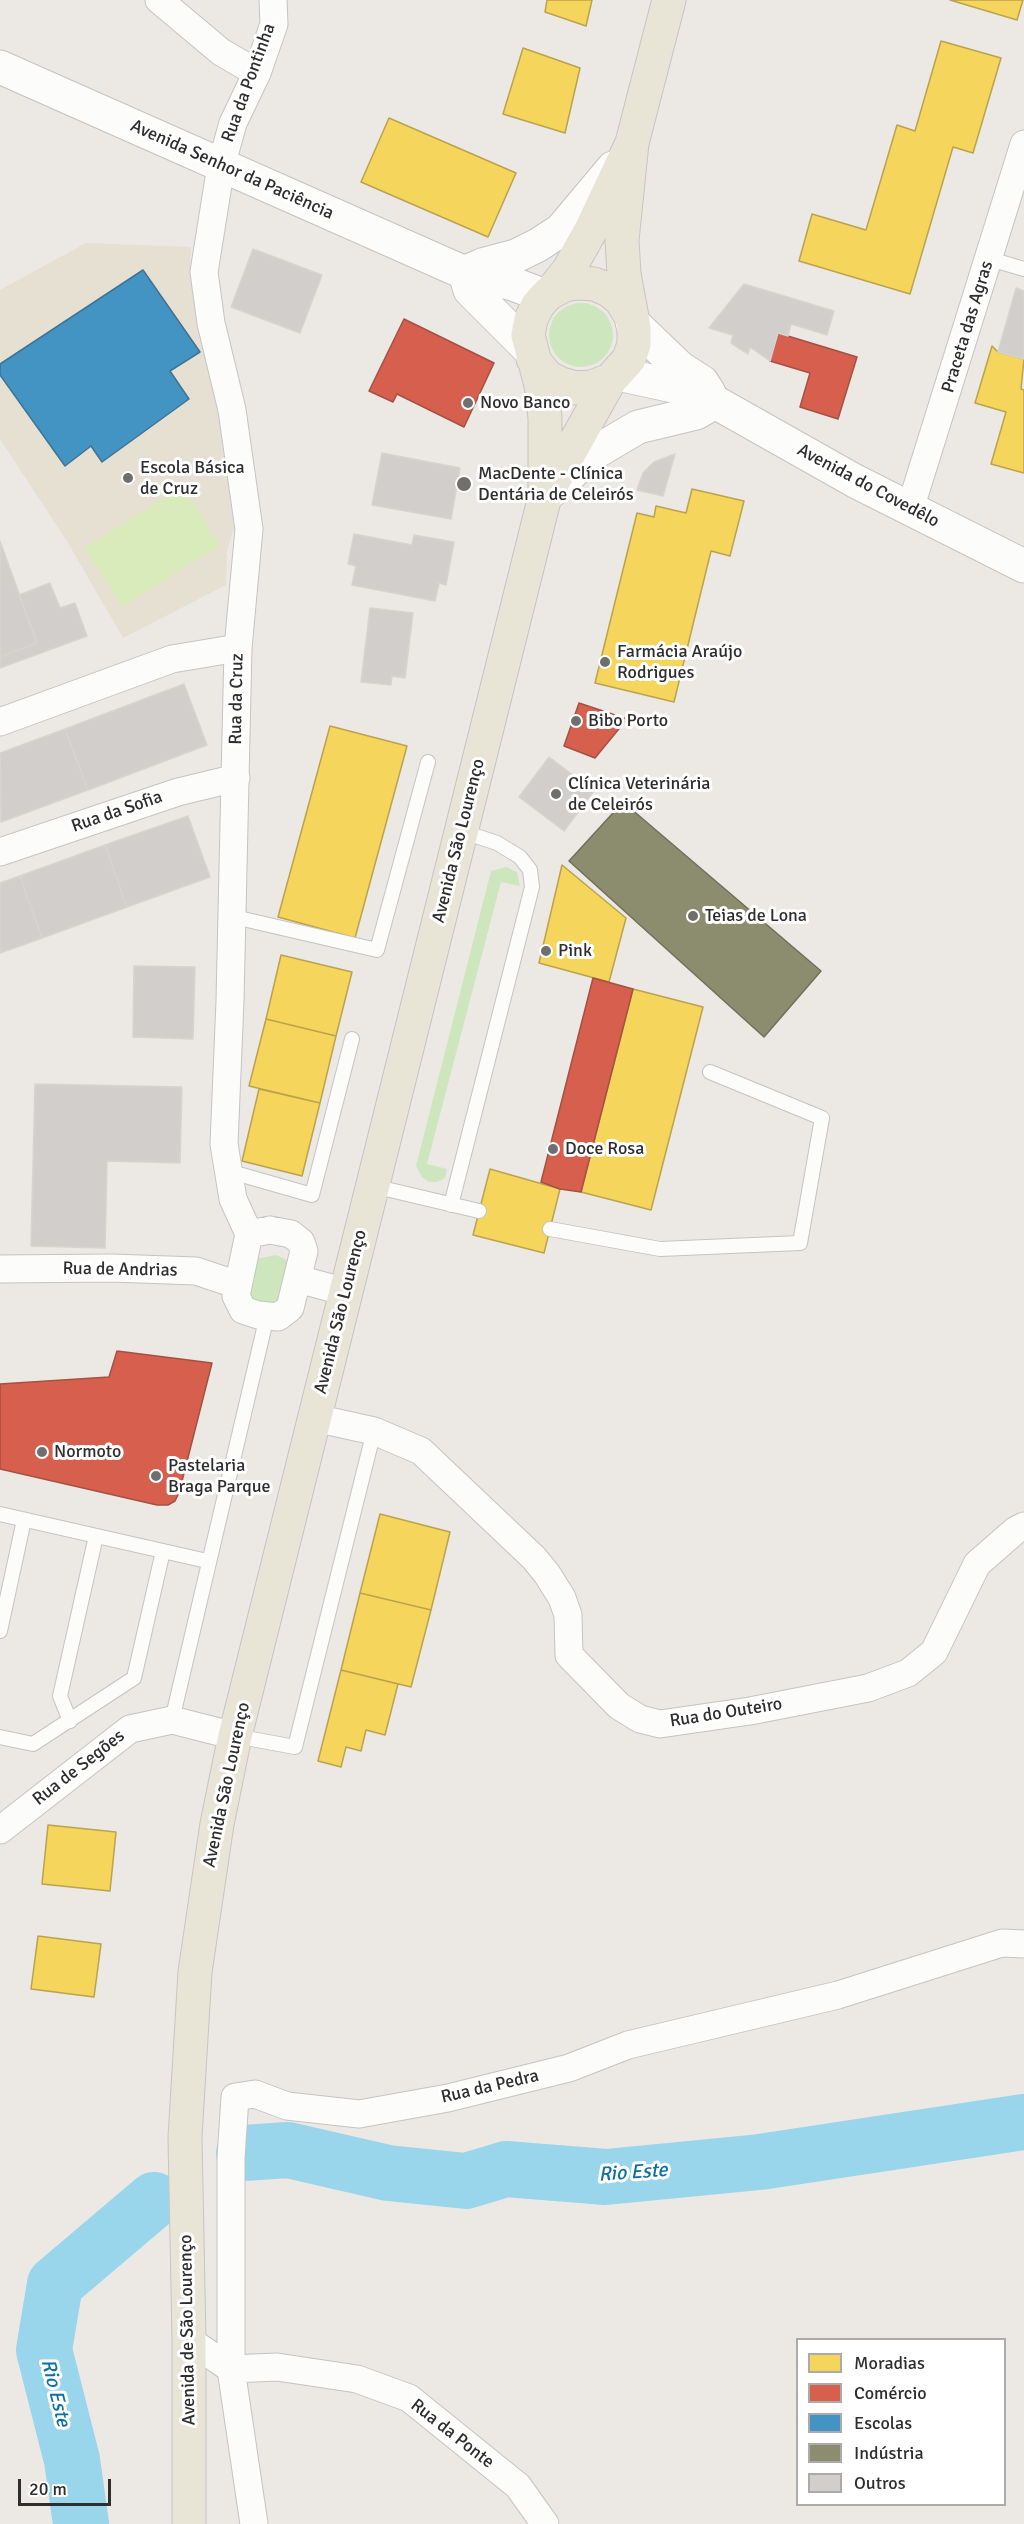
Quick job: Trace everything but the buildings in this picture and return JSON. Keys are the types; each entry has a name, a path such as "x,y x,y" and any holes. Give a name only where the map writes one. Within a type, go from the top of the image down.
{"main road":[{"path":"545,496 614,377 629,359 634,344 622,240 632,143 669,0"},
{"path":"545,496 545,418 542,385 528,334 531,319 568,271 591,230 632,143"},
{"path":"548,294 564,285 594,284 609,290 621,300 631,318"},
{"path":"532,354 547,376 561,384 576,388 592,387 614,377"},
{"name":"Avenida São Lourenço","path":"185,2137 191,2027 201,1920 235,1736 545,496"},
{"name":"Avenida de São Lourenço","path":"185,2137 189,2340 189,2524"}],"street":[{"path":"159,0 221,52 257,73"},
{"name":"Rua da Pontinha","path":"220,166 233,123 257,73 274,24 273,0"},
{"name":"Avenida Senhor da Paciência","path":"0,67 465,273 548,294"},
{"path":"532,354 470,290 465,273 482,265 516,256 561,230 573,219 632,143"},
{"name":"Praceta das Agras","path":"910,509 990,259 1024,144"},
{"name":"Rua da Cruz","path":"220,166 204,272 212,323 232,410 249,529 238,648 236,778 230,916 231,1001 224,1144 233,1199 249,1234"},
{"path":"545,496 594,453 638,427 696,413 715,402 702,382 681,368 631,318"},
{"name":"Avenida do Covedêlo","path":"614,377 678,387 715,402 910,509 1024,566"},
{"path":"0,722 172,659 238,648"},
{"name":"Rua da Sofia","path":"0,852 178,792 236,778"},
{"path":"270,1230 291,1234 302,1242 304,1251 298,1279 290,1308 278,1317 243,1310 236,1296 249,1234 270,1230"},
{"name":"Rua de Andrias","path":"0,1269 112,1268 196,1271 238,1285"},
{"path":"298,1279 346,1292"},
{"name":"Rua do Outeiro","path":"315,1418 374,1431 421,1450 534,1558 562,1599 568,1615 569,1655 619,1706 640,1719 660,1724 750,1711 868,1688 908,1672 934,1652 977,1564 1016,1530 1024,1526"},
{"name":"Rua de Segões","path":"0,1830 130,1729 172,1720 235,1736"},
{"name":"Rua da Pedra","path":"231,2369 231,2158 235,2097 255,2094 287,2106 359,2114 448,2098 569,2068 628,2045 838,1995 1013,1944"},
{"path":"189,2340 231,2369 254,2524"},
{"name":"Rua da Ponte","path":"231,2369 277,2367 357,2379 409,2398 518,2486 544,2524"}],"lane":[{"path":"990,259 1024,269"},
{"path":"230,916 377,950 428,762"},
{"path":"451,1205 532,887 530,870 520,857 497,843 461,831"},
{"path":"228,1171 312,1195 351,1040"},
{"path":"550,1229 660,1249 800,1243 822,1118 710,1072"},
{"path":"373,1186 479,1211"},
{"path":"172,1720 207,1561 267,1316"},
{"path":"235,1736 295,1747 374,1431"},
{"path":"0,1514 207,1561"},
{"path":"0,1631 24,1520"},
{"path":"70,1720 60,1696 96,1536"},
{"path":"0,1737 33,1744 134,1678 163,1551"}],"shaded area":[{"name":"Escola Básica de Cruz","path":"86,243 191,247 190,267 199,292 237,517 227,551 226,585 123,638 68,543 0,439 0,290"}],"green space":[{"path":"575,303 587,303 604,312 611,323 613,335 611,347 604,358 587,367 575,367 563,362 554,353 549,341 549,329 554,317 563,308"},
{"path":"182,486 220,545 122,607 84,548"},
{"path":"506,867 517,872 520,886 501,882 427,1164 447,1169 445,1178 437,1182 429,1182 422,1177 416,1166 491,871"},
{"path":"276,1255 287,1260 288,1270 283,1291 276,1304 249,1302 255,1259"}],"waterway":[{"name":"Rio Este","path":"244,2153 288,2150 388,2173 466,2181 506,2169 606,2177 760,2162 1024,2122"},
{"name":"Rio Este","path":"81,2524 72,2460 44,2350 55,2284 154,2200"}],"place":[{"name":"Novo Banco","path":"468,403"},
{"name":"Escola Básica de Cruz","path":"128,478"},
{"name":"MacDente - Clínica Dentária de Celeirós","path":"464,484"},
{"name":"Farmácia Araújo Rodrigues","path":"605,662"},
{"name":"Bibo Porto","path":"576,721"},
{"name":"Clínica Veterinária de Celeirós","path":"556,794"},
{"name":"Teias de Lona","path":"693,916"},
{"name":"Pink","path":"546,951"},
{"name":"Doce Rosa","path":"553,1149"},
{"name":"Normoto","path":"42,1452"},
{"name":"Pastelaria Braga Parque","path":"156,1476"}]}
